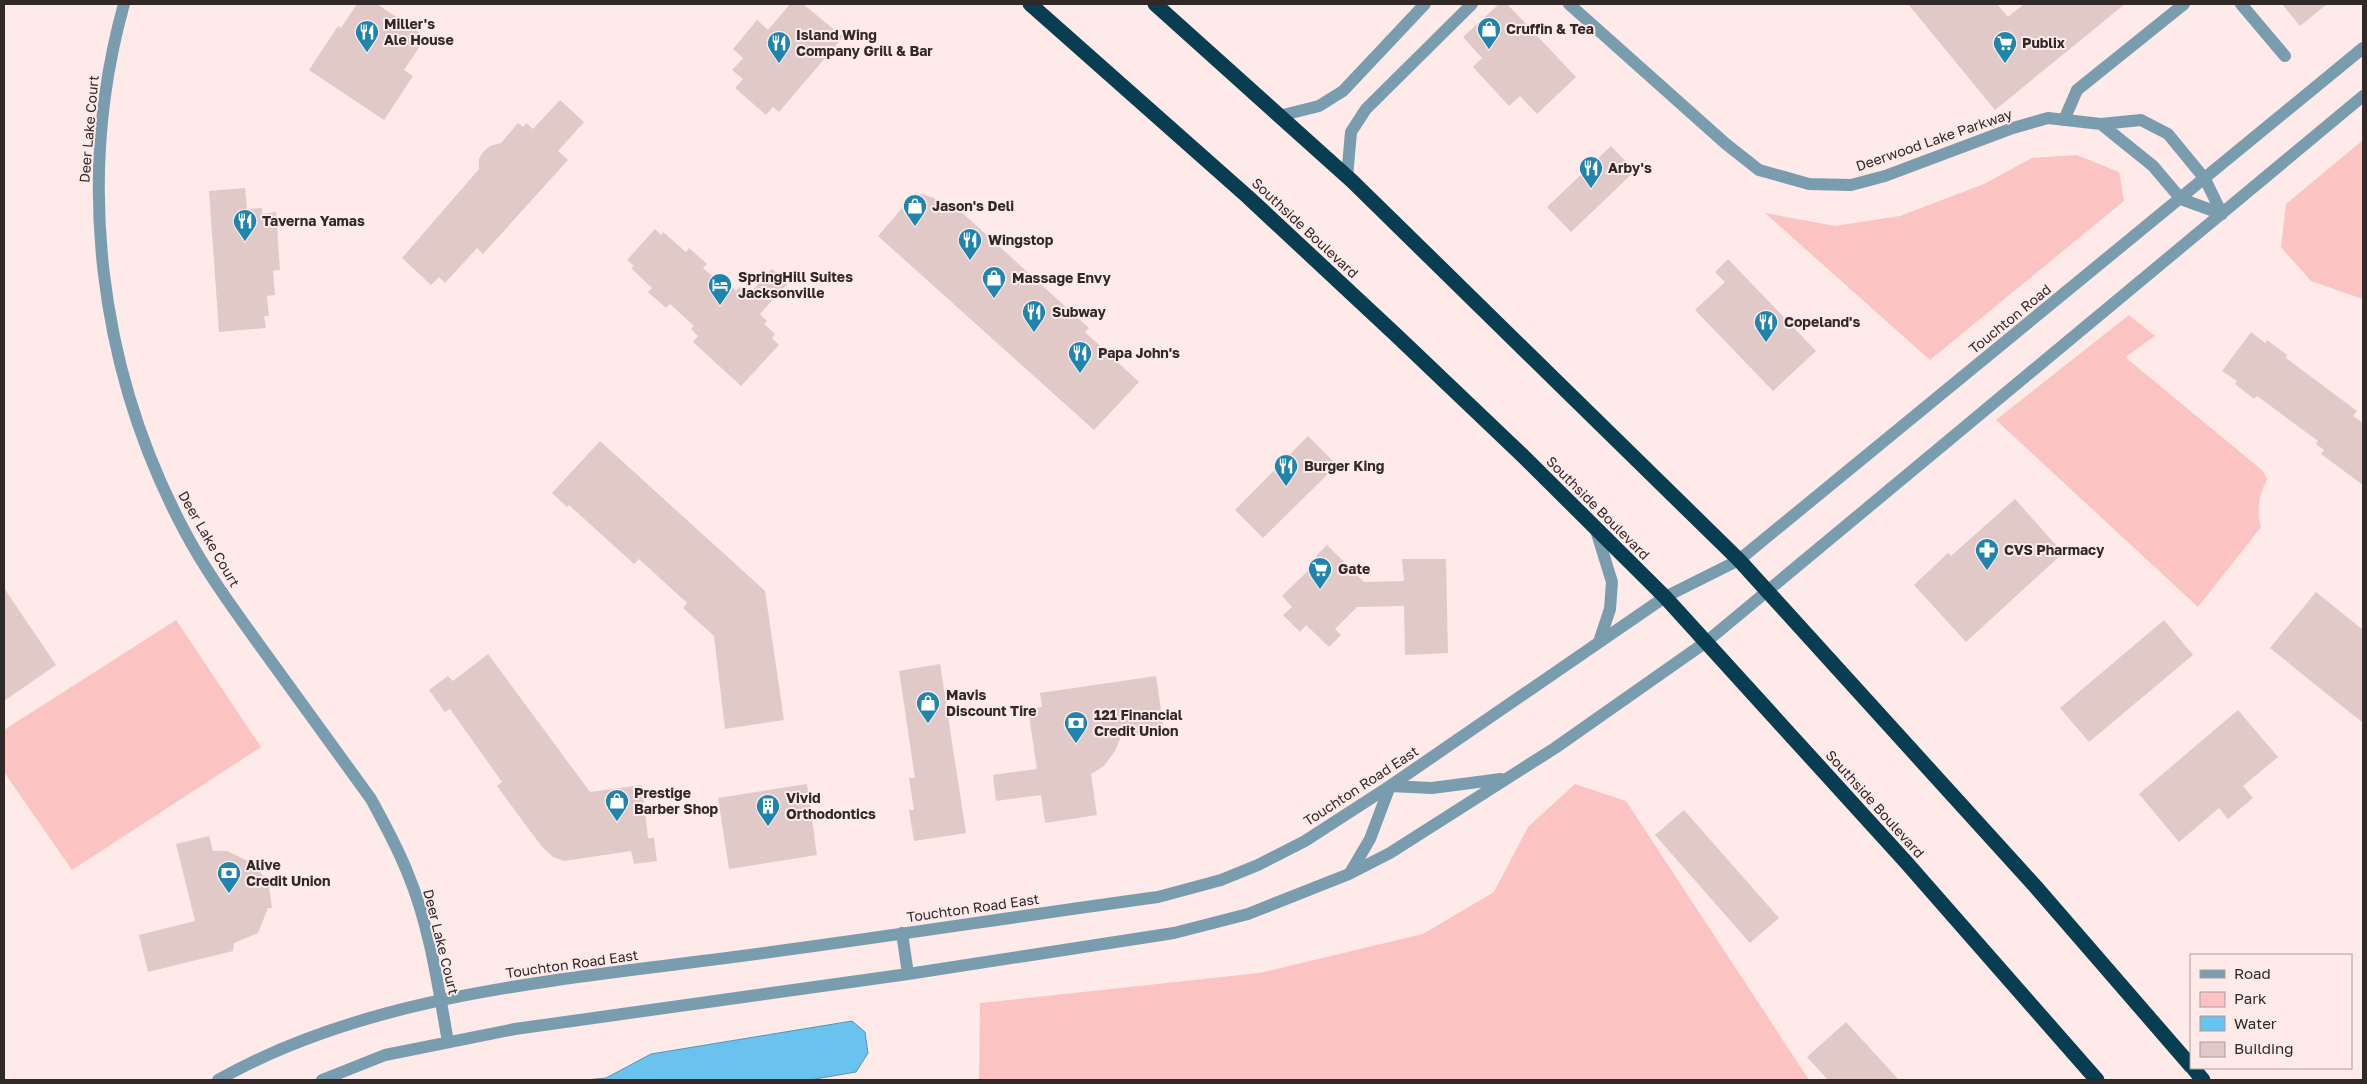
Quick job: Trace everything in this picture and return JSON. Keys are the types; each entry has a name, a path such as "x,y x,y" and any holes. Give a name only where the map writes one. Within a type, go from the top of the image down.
{"highway":[{"name":"Southside Boulevard","path":"1030,4 1255,204 1438,374 1665,597 1905,861 2097,1080"},
{"path":"1155,4 1347,177 1739,560 2035,886 2190,1065"},
{"path":"2194,1069 2204,1080"}],"street":[{"name":"Deer Lake Court","path":"124,4 109,76 101,133 98,195 102,258 110,319 124,380 146,448 162,486 189,539 216,585 370,799 392,836 409,876 422,917 448,1042"},
{"path":"1279,116 1319,106 1343,90 1424,4"},
{"path":"1347,177 1350,132 1362,114 1472,4"},
{"name":"Deerwood Lake Parkway","path":"1569,4 1726,144 1759,170 1809,184 1851,185 1885,176 2013,128 2048,118 2101,124 2141,120 2168,134 2205,179 2222,214"},
{"path":"2064,120 2077,90 2184,4"},
{"path":"2241,4 2285,56"},
{"name":"Touchton Road","path":"1665,597 1739,560 2363,48"},
{"path":"322,1080 385,1055 609,1014 908,974 1174,933 1248,914 1349,874 1390,853 1555,748 1706,642 2363,96"},
{"path":"2101,124 2152,166 2181,199 2222,214"},
{"path":"1595,527 1612,582 1610,609 1599,642"},
{"name":"Touchton Road East","path":"218,1080 324,1032 373,1017 441,1002 558,981 1158,897 1221,880 1258,865 1305,841 1390,786 1665,597"},
{"path":"1349,874 1370,839 1390,786 1432,788 1506,778"},
{"path":"902,933 908,974"}],"green space":[{"path":"2363,140 2363,299 2311,281 2281,247 2286,204"},
{"path":"2077,155 2119,172 2124,201 1930,360 1765,213 1835,226 1900,216 1984,184 2032,158"},
{"path":"2129,315 2155,336 2125,357 2263,471 2267,479 2259,503 2261,527 2198,607 1996,420"},
{"path":"176,620 261,747 72,870 4,772 4,730"},
{"path":"1575,784 1626,801 1809,1080 979,1080 980,1003 1259,973 1423,934 1494,892 1528,827"}],"water":[{"path":"852,1021 865,1032 868,1053 856,1072 809,1080 586,1080 606,1078 651,1054"}],"building":[{"name":"Miller's Ale House","path":"357,4 377,4 426,37 404,70 413,76 384,120 309,70 338,26 341,28"},
{"name":"Island Wing Company Grill & Bar","path":"790,4 803,4 843,37 779,112 773,107 766,115 735,88 743,79 732,70 743,58 733,49 757,20 768,30"},
{"path":"1499,4 1507,4 1576,77 1537,114 1520,96 1509,106 1473,67 1482,58 1463,37"},
{"name":"Publix","path":"1908,4 1997,4 2008,17 2024,4 2125,4 1995,110"},
{"path":"2282,4 2327,4 2300,26"},
{"path":"560,100 584,122 558,151 568,160 483,254 477,248 445,283 439,277 431,285 402,258 479,169 479,159 483,152 490,146 501,143 518,123 523,127 526,123 533,129"},
{"name":"Arby's","path":"1611,146 1635,171 1571,232 1547,207"},
{"name":"Taverna Yamas","path":"245,188 247,209 262,208 262,214 276,212 280,270 273,271 275,295 267,296 269,316 264,316 266,328 219,332 209,191"},
{"path":"921,194 934,198 952,213 957,208 1089,328 1085,332 1139,382 1094,430 878,236 911,198"},
{"name":"SpringHill Suites Jacksonville","path":"655,229 661,235 663,232 686,252 689,248 707,264 703,268 726,288 729,285 736,291 739,287 748,295 772,269 788,283 760,314 767,321 764,324 775,334 772,338 779,345 741,386 693,342 698,336 691,329 694,326 670,304 666,308 648,292 652,288 631,268 634,266 627,260"},
{"path":"1728,259 1816,351 1773,391 1695,310 1725,282 1715,272"},
{"path":"2251,332 2265,343 2267,340 2287,355 2286,358 2357,411 2353,416 2363,423 2363,485 2321,454 2324,450 2316,444 2318,441 2257,396 2254,399 2235,384 2237,381 2222,371"},
{"name":"Burger King","path":"1308,436 1337,465 1263,538 1235,510"},
{"path":"600,441 765,591 784,720 725,729 714,636 683,608 687,603 639,559 634,564 569,505 567,507 552,493"},
{"name":"CVS Pharmacy","path":"2015,499 2063,553 1966,642 1914,585 1948,553 1951,556"},
{"path":"1327,545 1364,582 1404,581 1402,559 1446,559 1448,653 1405,655 1404,606 1357,607 1335,629 1341,635 1329,647 1306,625 1300,632 1283,615 1292,607 1282,596 1319,560 1316,556"},
{"path":"4,588 56,665 4,701"},
{"path":"2316,592 2363,630 2363,723 2270,648"},
{"path":"2164,620 2193,655 2089,742 2060,708"},
{"path":"488,654 590,792 642,785 648,838 654,838 657,861 634,864 631,851 564,861 553,857 542,847 497,786 502,782 450,709 445,712 429,690 448,676 453,681"},
{"name":"Mavis Discount Tire","path":"940,664 966,833 914,841 909,810 914,810 909,778 915,778 899,671"},
{"name":"121 Financial Credit Union","path":"1156,676 1164,731 1121,737 1115,751 1104,766 1091,774 1097,815 1045,823 1041,795 996,801 993,775 1037,769 1028,709 1042,707 1040,693"},
{"path":"2238,710 2278,757 2243,786 2253,798 2228,819 2219,808 2179,842 2139,794"},
{"name":"Vivid Orthodontics","path":"807,784 817,855 729,869 718,798"},
{"path":"1684,810 1779,918 1750,943 1655,835"},
{"name":"Alive Credit Union","path":"209,836 213,851 227,851 250,862 268,880 272,908 268,908 258,933 234,943 233,951 148,972 139,935 195,921 176,844"},
{"path":"1846,1022 1899,1080 1828,1080 1807,1057"}],"place":[{"name":"Cruffin & Tea","path":"1489,50"},
{"name":"Miller's Ale House","path":"367,53"},
{"name":"Island Wing Company Grill & Bar","path":"779,64"},
{"name":"Publix","path":"2005,64"},
{"name":"Arby's","path":"1591,189"},
{"name":"Jason's Deli","path":"915,227"},
{"name":"Taverna Yamas","path":"245,242"},
{"name":"Wingstop","path":"970,261"},
{"name":"Massage Envy","path":"994,299"},
{"name":"SpringHill Suites Jacksonville","path":"720,306"},
{"name":"Subway","path":"1034,333"},
{"name":"Copeland's","path":"1766,343"},
{"name":"Papa John's","path":"1080,374"},
{"name":"Burger King","path":"1286,487"},
{"name":"CVS Pharmacy","path":"1987,571"},
{"name":"Gate","path":"1320,590"},
{"name":"Mavis Discount Tire","path":"928,724"},
{"name":"121 Financial Credit Union","path":"1076,744"},
{"name":"Prestige Barber Shop","path":"617,822"},
{"name":"Vivid Orthodontics","path":"768,827"},
{"name":"Alive Credit Union","path":"229,894"}]}
